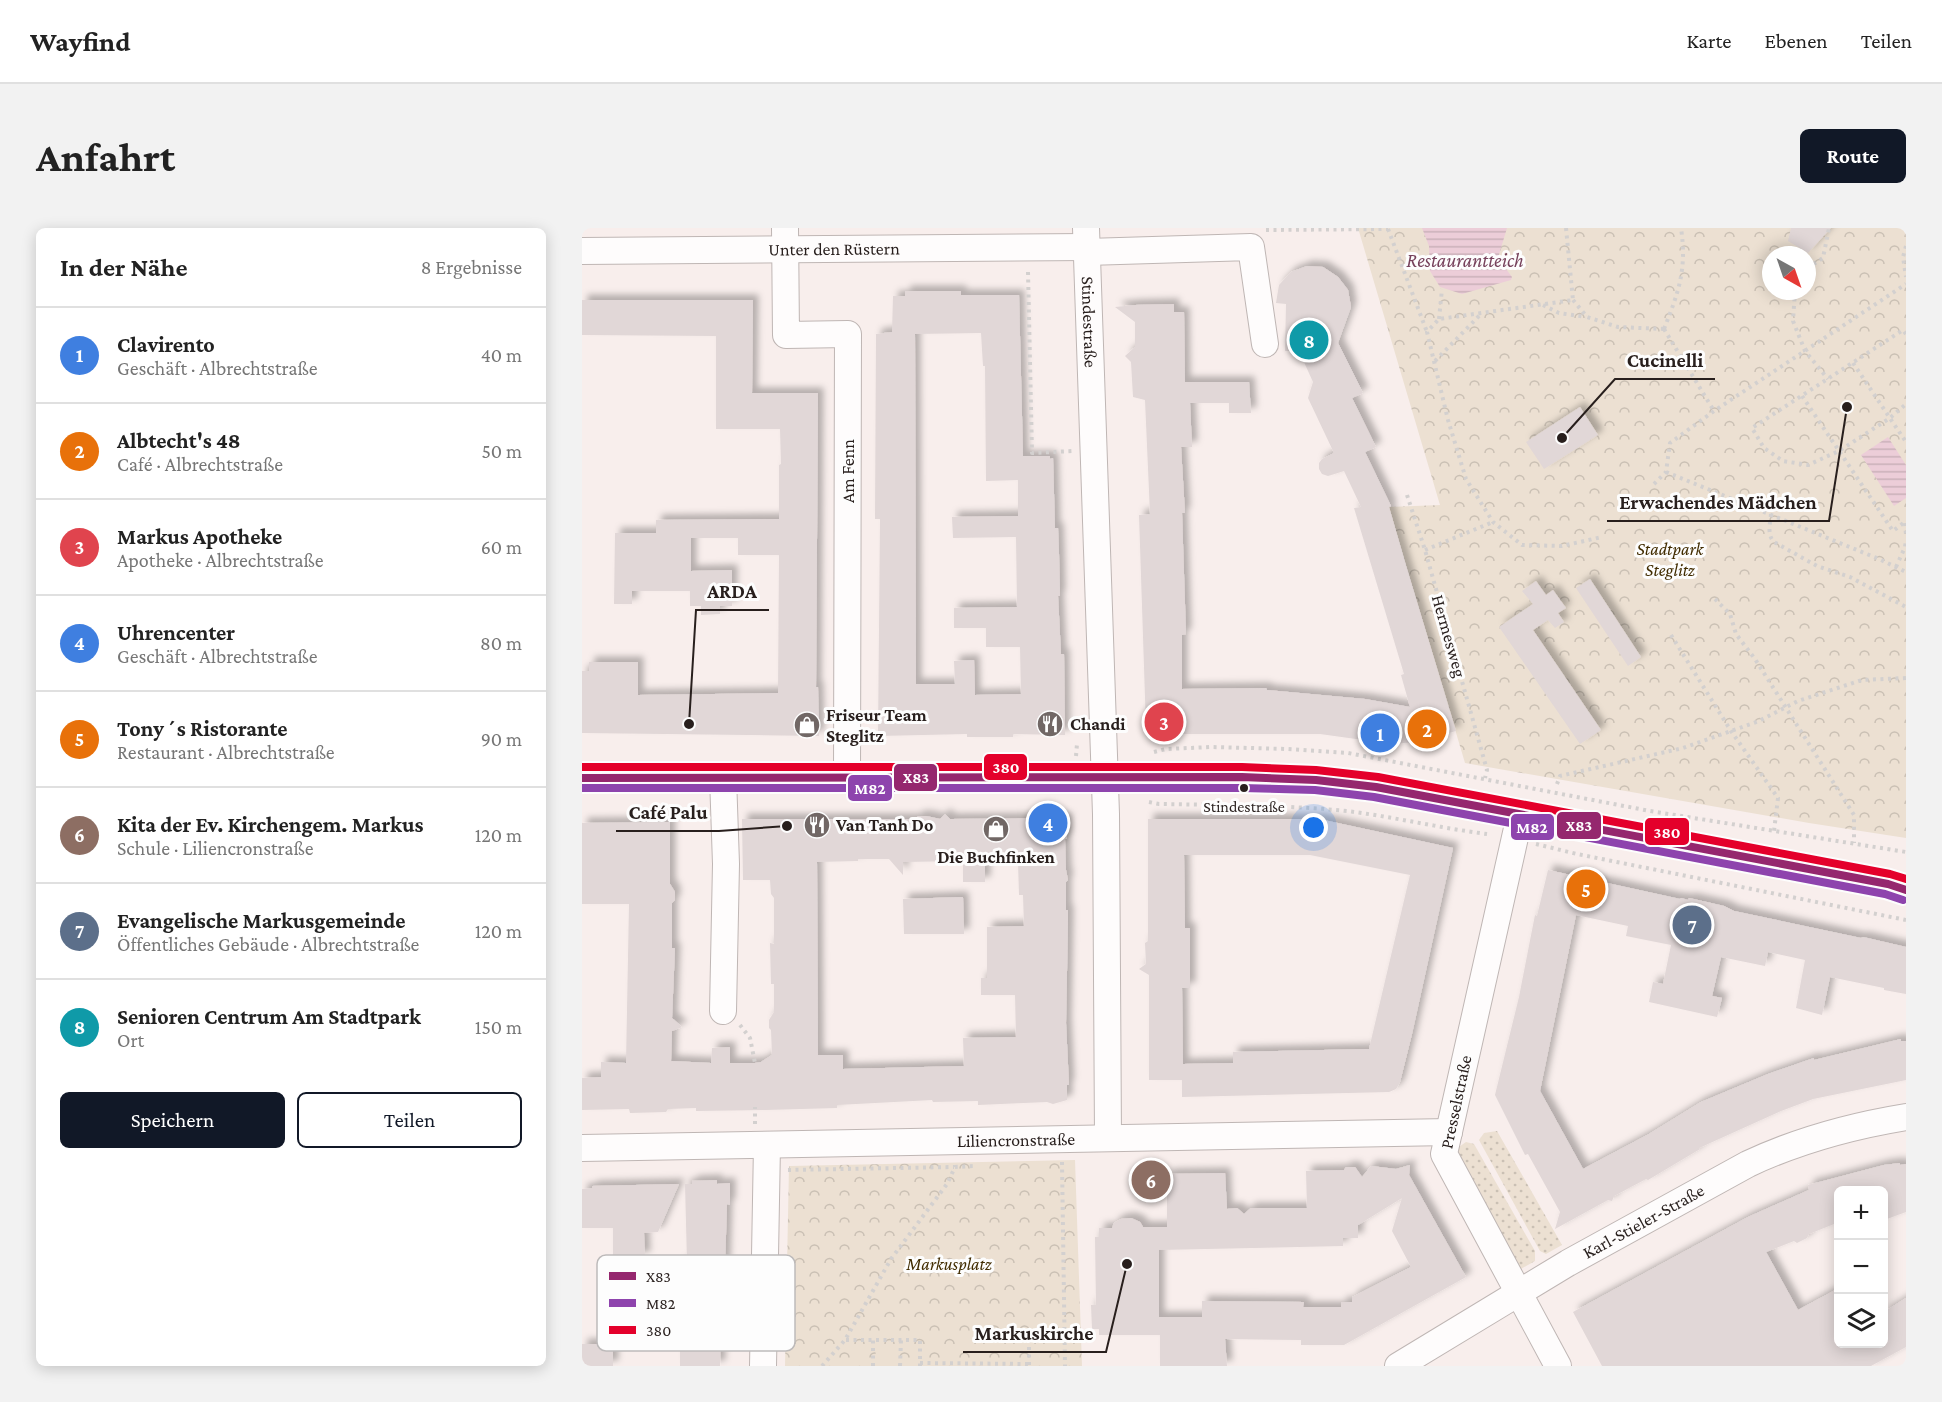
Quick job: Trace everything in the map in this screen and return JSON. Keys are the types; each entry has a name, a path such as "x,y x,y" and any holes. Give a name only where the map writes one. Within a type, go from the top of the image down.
{"street":[{"name":"Unter den Rüstern","path":"582,251 785,238 1087,242 1251,248 1266,344"},
{"name":"Am Fenn","path":"785,238 786,335 848,334 847,777"},
{"name":"Stindestraße","path":"1087,242 1104,777 1108,1137"},
{"path":"723,777 726,864 723,1011"},
{"path":"582,778 1242,777 1345,782 1900,885"},
{"name":"Presselstraße","path":"1520,815 1444,1154 1558,1366"},
{"name":"Karl-Stieler-Straße","path":"1398,1366 1577,1257 1771,1153 1842,1129 1906,1117"},
{"name":"Liliencronstraße","path":"582,1148 761,1135 1108,1137 1449,1132"},
{"path":"761,1135 763,1255"},
{"path":"764,1351 764,1366"}],"path":[{"path":"1388,228 1427,332 1448,420 1466,479 1493,522 1522,544 1562,546 1602,537"},
{"path":"1664,329 1680,287 1684,248 1681,228"},
{"path":"1816,262 1823,258 1829,228"},
{"path":"1568,229 1573,300 1587,317"},
{"path":"1906,246 1903,257 1906,277"},
{"path":"1028,272 1032,453 1094,450"},
{"path":"1654,484 1666,472 1670,443 1714,411 1906,284"},
{"path":"1427,332 1439,319 1442,289"},
{"path":"1439,319 1573,300"},
{"path":"1794,300 1793,321 1806,351 1828,379"},
{"path":"1543,305 1559,313 1587,317 1618,327 1664,329"},
{"path":"1434,361 1481,314"},
{"path":"1664,329 1714,411"},
{"path":"1906,334 1903,330 1752,428 1764,448 1783,461 1808,465 1839,451 1890,418 1906,404"},
{"path":"1853,363 1906,442"},
{"path":"1802,396 1893,531 1906,522"},
{"path":"1666,472 1906,572"},
{"name":"Hermesweg","path":"1407,495 1425,550 1487,770 1485,778"},
{"path":"1771,514 1769,532 1774,542 1817,566 1850,577 1906,607"},
{"path":"1425,550 1493,522"},
{"path":"1906,522 1906,536"},
{"path":"1896,567 1906,540"},
{"path":"1715,599 1730,614 1736,634 1755,658 1854,815 1854,843"},
{"path":"1671,635 1731,731 1778,798 1774,831"},
{"path":"1557,784 1560,776 1683,748 1759,721 1798,700 1862,680 1906,678"},
{"path":"1077,744 1077,757"},
{"path":"1144,800 1159,804 1316,808 1376,815 1450,830 1487,834"},
{"path":"1532,843 1906,920"},
{"path":"750,1038 755,1063"},
{"path":"755,1107 761,1135"},
{"path":"1062,1162 1065,1366"},
{"path":"791,1170 979,1166"},
{"path":"822,1366 845,1340 891,1259 947,1185 955,1167"},
{"path":"845,1340 920,1340 920,1364 1029,1365 1029,1340 1064,1338"},
{"path":"873,1340 873,1366"},
{"path":"900,1366 901,1340"}],"green space":[{"name":"Stadtpark Steglitz","path":"1358,228 1906,228 1906,838 1465,763 1389,507 1440,505"},
{"path":"1497,1131 1562,1245 1546,1254 1540,1251 1479,1140 1484,1133"},
{"path":"1466,1142 1474,1144 1535,1251 1535,1261 1519,1270 1458,1162 1456,1149"},
{"name":"Markusplatz","path":"1075,1160 1082,1366 785,1366 785,1351 795,1351 795,1255 787,1255 789,1166"},
{"path":"876,1346 897,1347 897,1366 875,1366"}],"water":[{"name":"Restaurantteich","path":"1422,228 1507,228 1498,258 1512,277 1511,280 1462,294 1440,287 1430,271 1429,246"},
{"path":"1888,437 1906,465 1906,498 1894,506 1861,455"}],"building":[{"path":"1791,228 1831,228 1814,246 1796,246 1788,241"},
{"path":"1307,266 1323,267 1338,277 1348,290 1351,307 1338,343 1363,393 1352,398 1376,447 1365,452 1391,506 1389,507 1406,566 1456,731 1415,742 1392,744 1320,734 1150,734 1146,728 1139,515 1150,514 1145,400 1133,397 1131,362 1125,356 1135,347 1135,322 1115,307 1174,304 1174,312 1184,312 1185,382 1249,382 1251,413 1229,413 1229,403 1190,403 1192,447 1181,447 1185,513 1182,513 1186,634 1182,635 1182,689 1266,688 1267,690 1365,699 1410,707 1401,675 1404,674 1354,508 1361,507 1344,471 1328,476 1322,474 1319,469 1322,459 1334,453 1308,398 1313,382 1299,351 1285,351 1286,304 1276,303 1279,285 1291,272"},
{"path":"905,291 961,291 961,295 1019,295 1023,456 1053,458 1055,528 1058,528 1061,654 1064,654 1065,735 878,736 880,519 875,519 876,334 892,332 893,296 905,296","holes":["981,333 983,366 985,366 986,481 1018,480 1018,516 952,517 953,538 1016,537 1017,607 954,608 954,628 986,628 986,647 1020,647 1021,694 975,695 974,660 954,661 955,684 916,684 915,334"]},
{"path":"582,300 753,300 752,393 818,393 816,687 818,687 819,736 582,733 582,671 589,671 589,662 638,662 638,695 778,693 779,555 738,555 738,538 691,538 691,571 732,570 732,606 720,606 720,614 701,615 701,606 690,606 690,591 632,591 632,604 614,604 615,533 656,533 656,520 779,519 779,465 781,464 780,429 716,429 716,336 582,335"},
{"path":"1580,407 1598,435 1544,469 1526,442"},
{"path":"1590,579 1641,657 1628,666 1576,588"},
{"path":"1536,581 1546,595 1553,590 1566,608 1558,613 1564,622 1555,628 1548,620 1533,630 1601,730 1580,744 1499,627 1533,604 1522,591"},
{"path":"945,814 950,819 1067,818 1067,839 1065,839 1068,880 1066,882 1068,921 1066,1023 1069,1085 1067,1085 1067,1100 1053,1104 1047,1102 978,1105 978,1101 933,1102 932,1100 837,1105 837,1108 696,1111 696,1108 630,1113 629,1109 582,1110 582,1078 601,1077 601,1062 626,1063 629,904 582,904 582,823 670,822 670,884 675,892 675,900 672,903 672,948 675,948 672,1018 682,1027 672,1031 671,1061 711,1063 712,1048 730,1047 730,1063 755,1063 772,1055 769,1020 774,1012 770,943 774,944 774,898 771,894 770,880 743,880 742,819 916,819 918,816 926,816 940,819","holes":["889,859 903,875 903,862 963,861 963,882 985,882 985,862 1018,862 1019,895 1023,895 1024,926 987,927 987,978 981,978 981,995 1015,995 1016,1037 963,1038 964,1066 843,1069 843,1055 818,1055 817,862"]},
{"path":"1148,819 1319,819 1453,848 1400,1082 1396,1089 1389,1092 1182,1097 1182,1080 1149,1080 1149,975 1139,969 1146,964 1145,943 1148,941","holes":["1184,855 1310,855 1410,875 1369,1049 1233,1052 1233,1063 1183,1064 1182,988 1190,988 1190,928 1185,928"]},
{"path":"1548,870 1680,899 1688,900 1689,898 1724,906 1734,911 1906,947 1906,994 1830,977 1822,1015 1796,1008 1805,960 1768,952 1765,966 1721,957 1712,996 1722,998 1717,1017 1649,1002 1653,982 1663,984 1671,945 1626,936 1628,926 1576,915 1540,1091 1583,1169 1649,1134 1701,1102 1814,1058 1814,1060 1901,1039 1901,1041 1906,1041 1906,1080 1813,1099 1781,1111 1699,1148 1648,1180 1614,1196 1612,1201 1608,1200 1555,1229 1560,1212 1528,1154 1525,1155 1495,1095 1519,997 1535,915 1537,916"},
{"path":"963,897 964,934 904,934 903,899"},
{"path":"1906,1164 1906,1212 1888,1219 1888,1186 1834,1186 1834,1224 1809,1234 1807,1238 1797,1243 1794,1241 1766,1252 1798,1310 1834,1291 1834,1348 1888,1348 1888,1309 1906,1298 1906,1347 1871,1366 1602,1366 1573,1312 1748,1217 1809,1190 1808,1185 1884,1165"},
{"path":"1410,1165 1409,1175 1466,1277 1344,1345 1301,1345 1301,1340 1225,1339 1227,1366 1160,1366 1160,1335 1099,1335 1099,1329 1092,1329 1091,1305 1096,1305 1095,1237 1099,1237 1099,1228 1112,1228 1114,1223 1121,1219 1131,1218 1140,1222 1143,1227 1167,1227 1167,1174 1225,1173 1227,1209 1237,1208 1244,1214 1251,1208 1307,1208 1306,1171 1344,1170 1346,1167 1355,1167 1362,1177 1371,1166 1396,1169","holes":["1402,1198 1392,1231 1411,1267 1352,1297 1352,1302 1341,1302 1341,1307 1303,1307 1304,1302 1202,1301 1202,1317 1159,1317 1159,1250 1343,1246 1343,1238 1358,1238 1358,1225"]},
{"path":"717,1180 717,1184 730,1183 725,1255 687,1255 685,1184 692,1184 692,1181"},
{"path":"679,1184 658,1232 644,1233 645,1255 613,1255 613,1228 582,1228 582,1189 592,1188 592,1186"},
{"path":"582,1344 597,1344 597,1351 613,1351 613,1366 582,1366"},
{"path":"680,1351 720,1351 720,1366 680,1366"}],"transit line":[{"name":"380","path":"582,767 1242,767 1316,770 1378,777 1890,874 1906,879"},
{"name":"X83","path":"582,778 1242,777 1316,780 1376,787 1888,884 1906,890"},
{"name":"M82","path":"582,788 1242,788 1315,790 1374,797 1885,894 1903,900"}],"place":[{"name":"Senioren Centrum Am Stadtpark","path":"1309,340"},
{"name":"Erwachendes Mädchen","path":"1847,407"},
{"name":"Cucinelli","path":"1562,438"},
{"name":"Markus Apotheke","path":"1164,722"},
{"name":"ARDA","path":"689,724"},
{"name":"Chandi","path":"1050,724"},
{"name":"Friseur Team Steglitz","path":"807,725"},
{"name":"Albtecht's 48","path":"1427,729"},
{"name":"Clavirento","path":"1380,733"},
{"name":"Stindestraße","path":"1244,788"},
{"name":"Uhrencenter","path":"1048,823"},
{"name":"Van Tanh Do","path":"817,825"},
{"name":"Café Palu","path":"787,826"},
{"name":"Die Buchfinken","path":"996,829"},
{"name":"Tony´s Ristorante","path":"1586,889"},
{"name":"Evangelische Markusgemeinde","path":"1692,925"},
{"name":"Kita der Ev. Kirchengem. Markus","path":"1151,1180"},
{"name":"Markuskirche","path":"1127,1264"}]}
